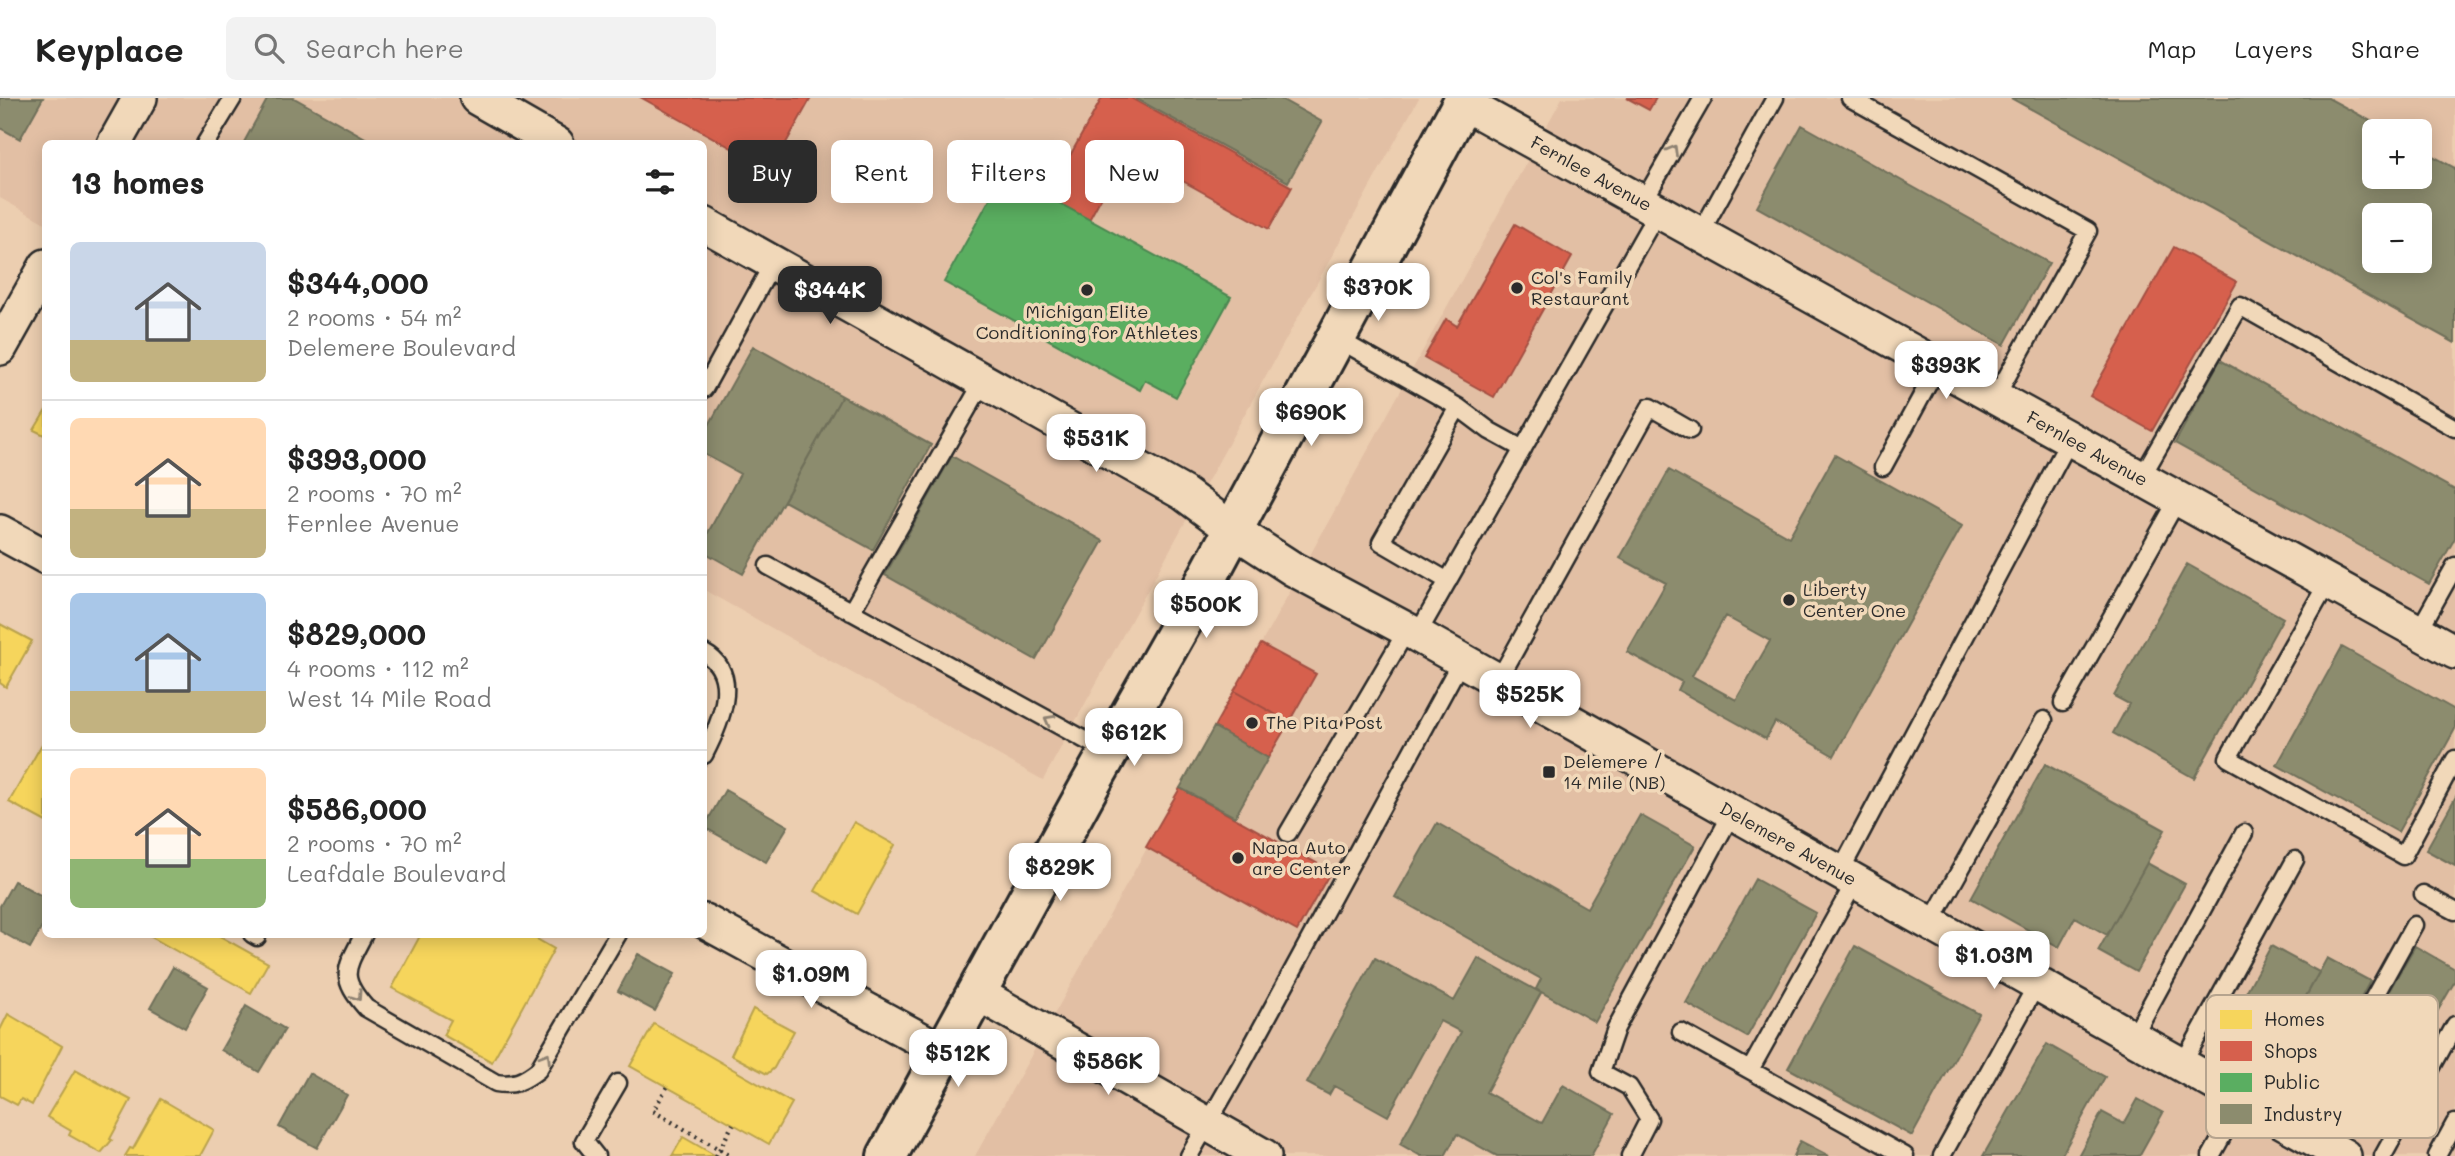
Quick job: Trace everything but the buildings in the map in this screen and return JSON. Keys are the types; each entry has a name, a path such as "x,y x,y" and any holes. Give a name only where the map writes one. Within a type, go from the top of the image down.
{"main road":[{"path":"887,1156 1233,530 1464,100"}],"street":[{"path":"116,140 139,98"},
{"path":"477,98 550,140"},
{"name":"Fernlee Avenue","path":"1464,100 1651,207 2455,652"},
{"name":"Delemere Avenue","path":"707,226 1183,493 1293,569 2206,1078"},
{"path":"0,348 42,273"},
{"path":"0,532 42,555"},
{"path":"707,923 944,1052"},
{"path":"977,992 1264,1156"},
{"name":"Delemere Avenue","path":"2312,1138 2344,1156"}],"lane":[{"path":"207,140 233,98"},
{"path":"1288,833 1412,633 1448,581 1523,449 1651,207 1703,98"},
{"path":"1700,234 1775,98"},
{"path":"1850,98 2088,231 1995,398"},
{"path":"707,384 773,263"},
{"path":"2141,478 2239,306 2455,428"},
{"path":"1335,337 1458,407 1490,431 1523,449"},
{"path":"1883,467 1938,366"},
{"path":"851,612 984,380"},
{"path":"1448,581 1381,542 1458,407"},
{"path":"1498,681 1650,407 1690,430"},
{"path":"1750,1070 2070,439"},
{"path":"2063,703 2178,499"},
{"path":"768,566 1109,753"},
{"path":"2418,632 2455,566"},
{"path":"2328,582 2228,758 2403,856 2455,759"},
{"path":"707,654 723,674 725,702 718,728 707,749"},
{"path":"1189,1156 1461,661"},
{"path":"1930,923 2044,720"},
{"path":"1630,1156 1649,1119 1629,1087 1601,1072 1616,1028 1732,813"},
{"path":"2133,1037 2244,833"},
{"path":"2221,995 2295,860"},
{"path":"2423,894 2455,911"},
{"path":"2375,995 2414,925"},
{"path":"362,938 347,967 347,979 355,996 366,1008 496,1083 506,1085 518,1083 538,1070 616,938"},
{"path":"1942,1156 2037,984"},
{"path":"2182,1065 2206,1021"},
{"path":"2438,1056 2455,1025"},
{"path":"1681,1032 1905,1156"},
{"path":"596,1156 584,1141 618,1083"},
{"path":"2437,1156 2455,1123"},
{"path":"2211,1156 2221,1138"},
{"path":"2383,1156 2393,1138"}],"path":[{"path":"667,1087 653,1111 731,1156"},
{"path":"716,1156 733,1124"}],"shaded area":[{"path":"0,98 1419,98 1043,780 707,592 707,140 42,140 42,221 0,198"},
{"path":"1562,98 2455,98 2455,1156 975,1156"}],"place":[{"name":"Col's Family Restaurant","path":"1517,288"},
{"name":"Michigan Elite Conditioning for Athletes","path":"1087,290"},
{"name":"Liberty Center One","path":"1789,600"},
{"name":"The Pita Post","path":"1252,723"},
{"name":"Delemere / 14 Mile (NB)","path":"1549,772"},
{"name":"Napa Auto are Center","path":"1238,858"}]}
